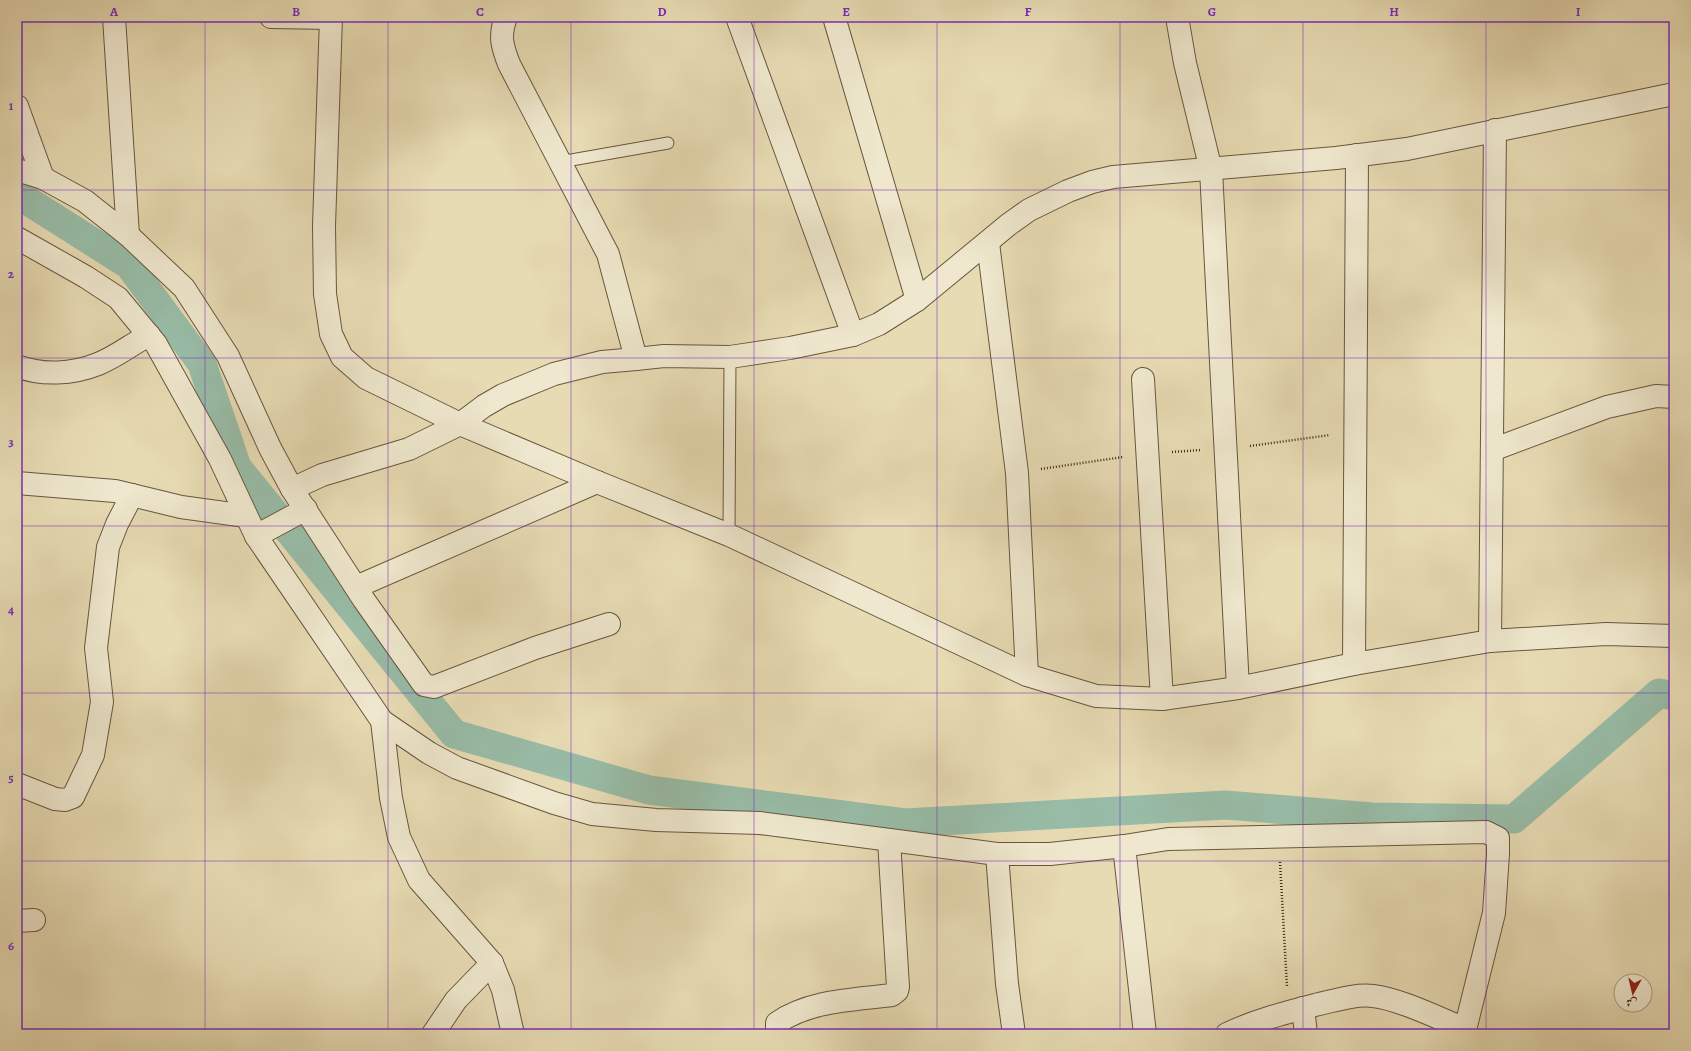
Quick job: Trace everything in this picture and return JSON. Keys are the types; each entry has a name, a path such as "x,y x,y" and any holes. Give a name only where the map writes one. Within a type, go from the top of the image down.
{"street":[{"path":"114,17 128,235"},
{"path":"271,17 331,17 324,226 325,294 331,334 342,357 366,378 460,424 597,482 729,535 1027,675 1096,696 1162,699 1238,688 1354,664 1490,641 1606,634 1674,636"},
{"path":"506,17 501,28 502,47 509,64 608,254 636,359"},
{"path":"737,17 853,335"},
{"path":"834,17 917,300"},
{"path":"1176,17 1185,63 1211,170 1238,688"},
{"path":"292,489 322,476 409,449 460,424 484,406 503,395 554,374 602,362 664,356 730,357 790,348 853,335 879,324 917,300 1008,225 1030,210 1061,194 1092,182 1113,177 1211,170 1407,149 1674,94"},
{"path":"17,106 43,178"},
{"path":"1490,641 1495,130"},
{"path":"1354,664 1354,432 1357,155"},
{"path":"17,170 43,178 86,201 128,235 184,288 228,356 270,448 292,489 301,511 356,586 419,680 427,686 434,687 535,648 610,624"},
{"path":"17,238 86,277 118,298 149,335 156,344 220,459 246,516 261,533 382,721 429,753 457,768 554,803 592,814 656,820 760,823 997,854 1050,854 1124,846 1168,839 1278,835 1486,832 1498,838 1494,913 1464,1032 1401,1003 1374,996 1348,997 1296,1010 1242,1027 1227,1034"},
{"path":"988,243 1017,473 1027,675"},
{"path":"17,366 27,370 65,373 98,364 149,335"},
{"path":"1143,379 1162,699"},
{"path":"1492,450 1607,407 1656,396 1674,397"},
{"path":"356,586 597,482"},
{"path":"17,483 115,491 181,507 246,516"},
{"path":"17,784 55,799 65,800 73,797 93,755 102,702 96,648 108,547 117,524 132,495"},
{"path":"261,533 301,511"},
{"path":"382,721 391,798 399,837 419,880 492,963 503,990 513,1034"},
{"path":"777,1034 778,1023 790,1014 810,1007 892,995 897,991 898,987 889,840"},
{"path":"1124,846 1145,1034"},
{"path":"997,854 1007,984 1014,1034"},
{"path":"433,1034 456,1000 492,963"},
{"path":"1296,1010 1306,1034"}],"lane":[{"path":"560,162 668,143"},
{"path":"729,535 730,357"}],"path":[{"path":"1017,473 1148,453 1225,449 1354,432"},
{"path":"1278,835 1296,1010"}],"waterway":[{"path":"17,194 129,265 202,364 237,467 454,734 649,790 905,823 1226,805 1372,817 1514,819 1659,693 1674,696"}]}
